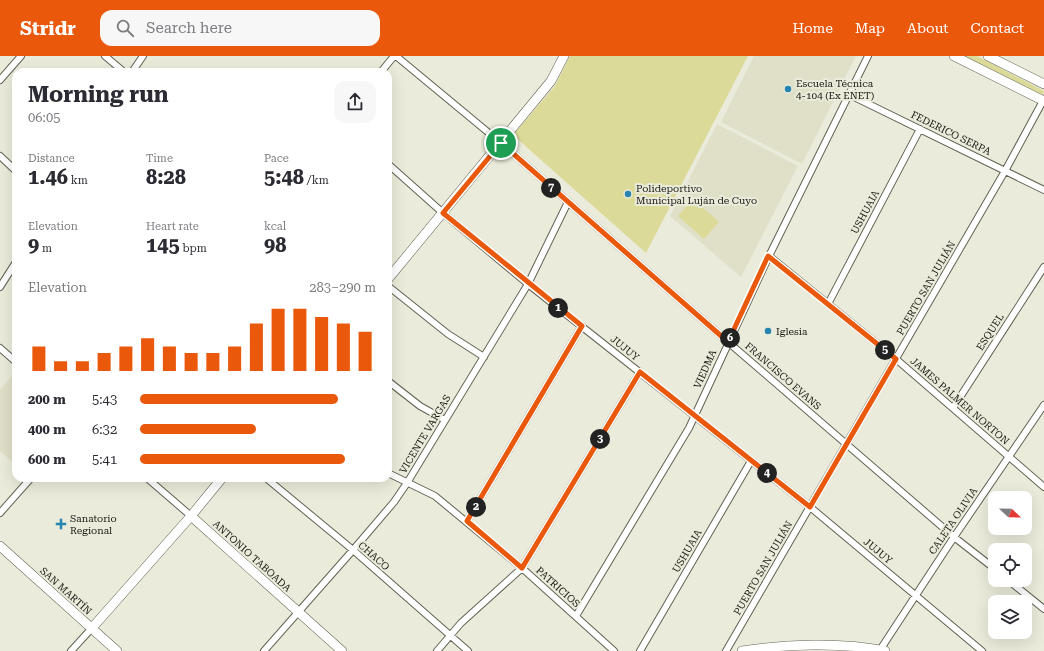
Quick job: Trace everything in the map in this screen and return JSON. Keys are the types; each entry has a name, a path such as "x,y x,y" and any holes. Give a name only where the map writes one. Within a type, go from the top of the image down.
{"street":[{"path":"0,80 21,56"},
{"path":"105,56 119,68"},
{"path":"135,68 143,56"},
{"path":"384,68 395,56"},
{"name":"FRANCISCO EVANS","path":"395,56 501,143 728,342 954,537 988,564"},
{"path":"392,274 552,81 564,56"},
{"name":"VIEDMA","path":"576,616 695,417 768,256 868,56"},
{"path":"954,56 1044,100"},
{"path":"988,56 1044,84"},
{"name":"FEDERICO SERPA","path":"848,94 1044,190"},
{"name":"PUERTO SAN JULIÁN","path":"726,651 1005,171 1044,100"},
{"name":"USHUAIA","path":"828,304 920,129"},
{"path":"0,156 12,167"},
{"name":"JUJUY","path":"392,168 443,213 528,284 810,507 982,651"},
{"name":"VICENTE VARGAS","path":"264,651 394,502 407,483 528,284 568,202"},
{"name":"JAMES PALMER NORTON","path":"768,256 896,359 1044,487"},
{"name":"ESQUEL","path":"954,408 1044,267"},
{"path":"0,287 12,268"},
{"path":"392,289 448,334 484,357"},
{"path":"467,521 582,326"},
{"path":"0,348 12,358"},
{"path":"437,651 461,623 522,568 640,372"},
{"path":"392,385 420,406 445,420"},
{"name":"CALETA OLIVIA","path":"882,650 954,537 1044,405"},
{"name":"USHUAIA","path":"640,651 751,461"},
{"name":"PATRICIOS","path":"392,474 434,496 467,521 522,568 614,651"},
{"path":"0,513 27,482"},
{"name":"ANTONIO TABOADA","path":"152,482 342,651"},
{"path":"71,651 191,516 219,482"},
{"name":"CHACO","path":"271,482 353,550 468,651"},
{"name":"SAN MARTÍN","path":"0,546 118,651"},
{"path":"1017,587 1044,609"},
{"path":"742,651 758,648 795,646 841,646 882,650"}],"shaded area":[{"name":"Polideportivo Municipal Luján de Cuyo","path":"570,56 748,56 646,253 513,135 555,86"},
{"name":"Escuela Técnica 4-104 (Ex ENET)","path":"754,56 856,56 802,164 721,122"},
{"path":"961,56 977,56 1044,91 1042,98"},
{"path":"717,124 798,166 741,277 670,216"},
{"path":"693,199 719,222 704,239 678,216"},
{"path":"12,376 12,462 0,451 0,390"}],"place":[{"name":"Escuela Técnica 4-104 (Ex ENET)","path":"788,89"},
{"name":"Polideportivo Municipal Luján de Cuyo","path":"628,194"},
{"name":"Iglesia","path":"768,331"},
{"name":"Sanatorio Regional","path":"61,524"}],"route":[{"path":"501,143 728,342 768,256 896,359 810,507 640,372 522,568 467,521 582,326 528,284 443,213 501,143"}]}
